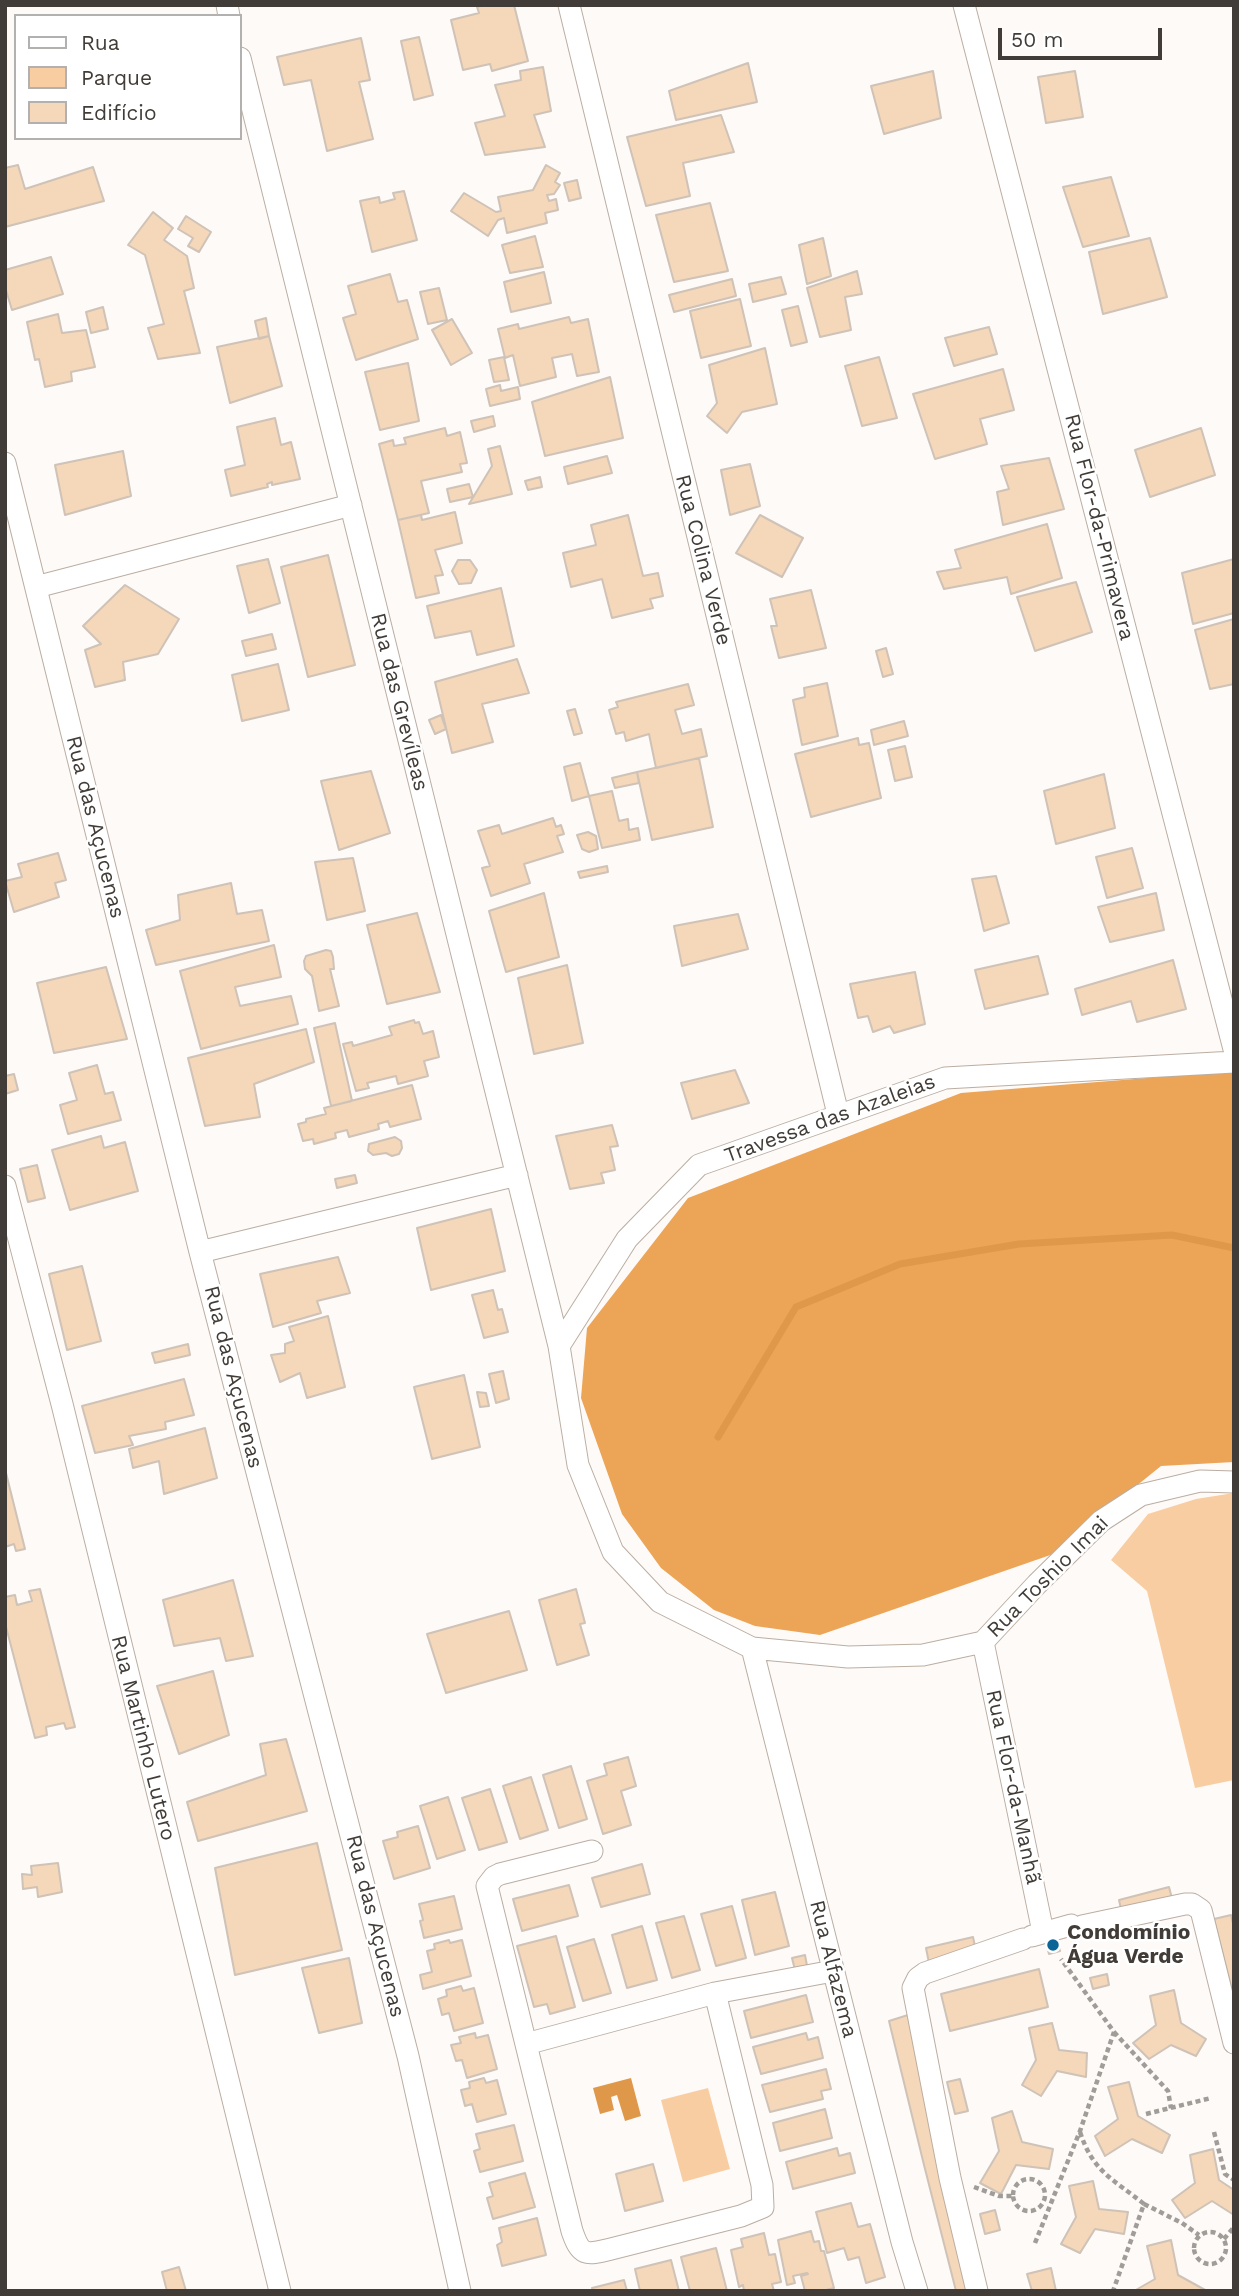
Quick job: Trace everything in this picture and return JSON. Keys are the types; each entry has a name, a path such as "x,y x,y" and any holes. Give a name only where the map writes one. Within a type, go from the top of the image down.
{"street":[{"name":"Rua Colina Verde","path":"569,5 838,1114"},
{"name":"Rua Flor-da-Primavera","path":"964,5 1234,1049"},
{"name":"Rua das Grevíleas","path":"242,66 559,1346 578,1465 613,1552 660,1602 752,1648"},
{"name":"Rua das Açucenas","path":"5,463 200,1252 408,2056 460,2291"},
{"path":"36,587 351,505"},
{"name":"Travessa das Azaleias","path":"559,1346 627,1239 699,1165 945,1078 1234,1062"},
{"path":"200,1252 517,1175"},
{"name":"Rua Martinho Lutero","path":"5,1186 62,1404 280,2291"},
{"name":"Rua Toshio Imai","path":"983,1642 1101,1521 1131,1501 1142,1494 1200,1481 1234,1482"},
{"path":"752,1648 848,1657 923,1655 983,1642"},
{"name":"Rua Flor-da-Manhã","path":"983,1642 1032,1936"},
{"name":"Rua Alfazema","path":"752,1648 902,2242 917,2291"},
{"path":"592,1851 500,1874 487,1886 572,2231 579,2249 590,2253 597,2252 741,2216 763,2207 764,2196 715,1993"},
{"path":"977,2291 950,2178 913,1996 914,1984 925,1973 1032,1936 1176,1905 1192,1904 1201,1910 1234,2043"},
{"path":"526,2043 715,1993 833,1971"}],"path":[{"path":"1062,1959 1114,2032 1168,2091 1171,2108"},
{"path":"1035,2243 1080,2131 1114,2032"},
{"path":"1146,2114 1211,2098"},
{"path":"1080,2131 1087,2152 1096,2166 1144,2204 1182,2223 1199,2235"},
{"path":"1214,2132 1225,2174 1234,2180"},
{"path":"1225,2174 1234,2172"},
{"path":"950,2178 999,2196 1013,2196"},
{"path":"1027,2179 1041,2184 1046,2193 1040,2207 1030,2211 1020,2208 1013,2196 1017,2183 1027,2179"},
{"path":"1113,2291 1144,2204"},
{"path":"1224,2239 1234,2227"},
{"path":"1210,2231 1224,2239 1226,2249 1223,2259 1208,2264 1198,2260 1194,2251 1199,2235 1210,2231"}],"green space":[{"path":"1234,1493 1234,1780 1195,1788 1147,1591 1111,1560 1148,1514 1196,1499"},
{"path":"708,2088 730,2169 683,2182 661,2100"}],"shaded area":[{"path":"1234,1071 1234,1462 1161,1466 1083,1529 1059,1552 820,1635 755,1626 714,1610 661,1568 622,1514 581,1398 587,1328 688,1198 961,1093"},
{"path":"631,2078 641,2116 625,2121 617,2095 611,2097 614,2110 600,2114 593,2088"}],"building":[{"path":"514,5 528,61 492,71 490,64 463,70 451,20 479,13 477,7"},
{"path":"419,37 433,95 414,100 401,41"},
{"path":"361,38 370,80 359,82 373,139 327,151 311,80 284,85 277,57"},
{"path":"748,63 757,102 676,120 669,91"},
{"path":"543,67 551,111 534,115 545,147 485,155 475,123 505,116 495,85 521,80 520,71"},
{"path":"933,71 941,118 884,134 871,86"},
{"path":"1075,71 1083,117 1046,123 1038,77"},
{"path":"721,115 734,152 683,163 690,196 646,206 627,137"},
{"path":"18,165 25,189 93,167 104,201 5,227 5,168"},
{"path":"546,165 560,173 555,182 560,185 554,194 547,195 549,201 556,199 558,210 545,213 547,223 507,233 504,218 498,220 488,236 451,211 464,193 496,212 501,211 498,197 533,190"},
{"path":"1111,177 1129,236 1083,247 1063,187"},
{"path":"577,180 581,198 569,201 564,183"},
{"path":"404,191 417,240 372,252 360,201 379,197 380,203 395,199 393,193"},
{"path":"710,203 728,271 674,282 656,215"},
{"path":"153,212 173,228 164,240 187,256 194,288 184,291 200,353 158,359 148,328 164,324 145,255 128,245"},
{"path":"186,216 211,232 199,252 188,246 193,238 178,229"},
{"path":"535,236 543,267 510,273 502,245"},
{"path":"823,238 831,276 807,284 799,245"},
{"path":"1150,238 1167,297 1103,314 1089,252"},
{"path":"51,257 63,294 12,310 5,287 5,270"},
{"path":"857,271 862,294 845,297 851,330 820,337 807,288"},
{"path":"544,272 551,303 511,312 504,282"},
{"path":"390,274 398,302 407,300 418,339 356,360 343,318 356,314 348,286"},
{"path":"781,277 786,294 753,302 749,284"},
{"path":"732,279 736,296 674,312 669,295"},
{"path":"439,288 447,320 428,324 420,292"},
{"path":"740,299 751,346 701,358 690,311"},
{"path":"798,306 807,342 791,346 782,310"},
{"path":"103,307 108,329 91,333 86,312"},
{"path":"58,314 62,333 86,330 95,367 71,372 72,381 45,387 39,359 35,360 27,322"},
{"path":"569,317 571,323 588,319 599,372 577,376 572,354 552,358 556,377 520,386 513,355 505,358 498,329 518,324 519,329"},
{"path":"266,318 269,336 259,339 255,321"},
{"path":"452,319 472,353 451,365 432,330"},
{"path":"989,327 997,354 954,366 945,338"},
{"path":"269,336 282,386 230,403 217,347"},
{"path":"765,348 777,404 742,412 727,433 707,416 717,403 709,365"},
{"path":"504,357 509,380 494,382 489,360"},
{"path":"879,357 897,418 862,426 845,366"},
{"path":"408,363 419,421 380,430 365,372"},
{"path":"1003,369 1014,410 980,419 987,444 935,459 913,394"},
{"path":"610,377 623,438 545,456 532,402"},
{"path":"500,385 501,391 518,387 520,399 490,406 486,389"},
{"path":"493,416 495,426 474,432 471,421"},
{"path":"275,418 281,445 291,442 300,479 272,485 272,482 267,484 268,487 231,496 225,470 245,465 237,427"},
{"path":"445,428 447,436 460,432 467,463 460,464 462,472 421,481 429,513 398,520 379,444 393,440 394,446 406,444 404,438"},
{"path":"1201,428 1215,475 1150,497 1135,450"},
{"path":"500,446 512,494 469,504 492,466 488,449"},
{"path":"123,451 131,496 65,515 55,465"},
{"path":"607,456 612,473 568,484 564,467"},
{"path":"1049,458 1064,509 1003,525 997,492 1009,489 1001,466"},
{"path":"750,464 760,506 730,515 721,470"},
{"path":"540,477 542,487 528,490 525,481"},
{"path":"469,484 473,497 450,502 447,489"},
{"path":"455,512 462,543 435,550 443,575 435,576 439,593 416,598 398,520 421,515 422,520"},
{"path":"628,515 643,576 658,573 663,596 650,599 653,608 612,618 602,579 571,587 563,553 596,545 591,525"},
{"path":"760,515 803,538 782,577 736,553"},
{"path":"1047,524 1062,578 1011,594 1007,577 944,589 937,572 961,568 955,550"},
{"path":"328,555 355,665 308,677 281,567"},
{"path":"268,559 280,603 249,613 237,566"},
{"path":"1234,559 1234,613 1193,624 1182,573"},
{"path":"458,560 470,560 477,570 471,583 459,584 452,571"},
{"path":"1076,582 1092,632 1035,651 1017,597"},
{"path":"125,585 179,619 158,654 123,662 125,680 95,687 85,650 101,644 83,626"},
{"path":"501,588 514,646 477,655 471,631 435,638 427,606"},
{"path":"811,590 826,648 779,658 771,626 777,626 770,599"},
{"path":"1234,619 1234,684 1210,689 1195,630"},
{"path":"272,634 276,649 246,656 242,641"},
{"path":"886,648 893,674 883,677 876,651"},
{"path":"517,659 529,693 482,704 493,742 452,753 435,682"},
{"path":"278,664 289,710 242,721 232,675"},
{"path":"827,683 838,736 802,745 793,700 805,697 804,688"},
{"path":"688,684 694,705 675,710 682,734 701,729 707,756 656,768 649,734 626,741 624,732 616,734 609,710 618,707 616,702"},
{"path":"575,709 582,733 574,735 567,711"},
{"path":"441,715 446,729 435,734 429,720"},
{"path":"904,721 908,736 874,745 871,730"},
{"path":"858,738 859,745 869,743 881,798 811,817 795,754"},
{"path":"905,746 912,777 895,781 888,750"},
{"path":"699,758 713,827 652,840 637,772"},
{"path":"580,763 589,796 572,801 564,767"},
{"path":"371,771 390,833 339,850 321,781"},
{"path":"637,772 639,783 615,788 612,778"},
{"path":"1104,774 1115,828 1056,844 1044,791"},
{"path":"612,791 619,821 628,819 629,830 638,828 640,840 602,848 589,796"},
{"path":"553,818 556,827 561,825 564,834 557,836 563,852 524,864 530,883 491,896 482,868 490,866 478,831 499,825 502,834"},
{"path":"588,832 596,836 598,849 589,852 582,849 577,835"},
{"path":"1132,848 1143,888 1107,898 1096,857"},
{"path":"58,853 66,880 55,883 59,897 14,912 5,881 22,877 18,864"},
{"path":"353,858 365,911 327,920 315,862"},
{"path":"607,866 608,872 580,878 578,872"},
{"path":"996,876 1009,923 984,931 972,879"},
{"path":"231,883 237,914 262,910 269,941 156,965 146,930 180,920 178,895"},
{"path":"544,893 559,957 506,972 489,911"},
{"path":"1156,893 1164,930 1110,942 1098,907"},
{"path":"417,913 440,992 387,1004 367,925"},
{"path":"738,914 748,949 682,966 674,926"},
{"path":"274,945 281,977 235,987 240,1006 291,996 298,1024 201,1049 180,971"},
{"path":"331,951 333,957 334,969 330,969 339,1006 319,1011 312,976 305,969 304,961 306,956"},
{"path":"1038,956 1048,994 985,1009 975,970"},
{"path":"1173,960 1186,1009 1137,1022 1131,1001 1082,1015 1075,989"},
{"path":"567,965 583,1043 534,1054 518,978"},
{"path":"106,967 127,1039 54,1053 37,983"},
{"path":"915,972 925,1024 894,1033 890,1026 873,1032 868,1016 858,1018 850,984"},
{"path":"414,1020 415,1023 419,1022 423,1034 433,1031 439,1057 424,1061 428,1076 398,1084 396,1076 367,1083 369,1088 356,1091 343,1044 352,1042 353,1046 392,1035 389,1027"},
{"path":"335,1023 352,1101 331,1106 314,1028"},
{"path":"306,1029 314,1062 254,1084 260,1117 205,1126 188,1058"},
{"path":"97,1065 105,1094 113,1092 121,1120 68,1134 60,1105 77,1100 69,1073"},
{"path":"735,1070 749,1103 692,1119 681,1083"},
{"path":"14,1074 18,1090 5,1094 5,1076"},
{"path":"412,1085 421,1119 390,1127 388,1121 378,1124 379,1129 349,1137 347,1130 335,1133 336,1138 314,1144 313,1139 303,1141 298,1124 326,1114 324,1108"},
{"path":"612,1125 618,1146 610,1147 615,1170 601,1173 604,1183 570,1189 556,1136"},
{"path":"101,1136 104,1148 125,1142 138,1191 70,1210 52,1150"},
{"path":"395,1137 401,1141 399,1154 373,1155 368,1151 369,1144"},
{"path":"37,1165 45,1198 28,1202 20,1169"},
{"path":"355,1175 357,1183 337,1188 335,1179"},
{"path":"491,1209 505,1271 431,1290 417,1228"},
{"path":"338,1257 350,1293 317,1301 321,1313 273,1327 260,1274"},
{"path":"82,1266 101,1341 67,1350 49,1274"},
{"path":"493,1290 508,1332 484,1338 472,1295"},
{"path":"328,1316 345,1387 307,1398 300,1373 280,1382 271,1355 285,1353 285,1344 294,1341 289,1327"},
{"path":"188,1344 190,1355 155,1363 152,1353"},
{"path":"503,1371 509,1399 496,1403 489,1374"},
{"path":"464,1375 480,1447 432,1459 414,1387"},
{"path":"184,1379 194,1415 165,1422 166,1429 129,1436 133,1445 95,1453 82,1406"},
{"path":"477,1392 486,1393 489,1406 480,1407"},
{"path":"205,1428 217,1478 164,1494 159,1461 133,1468 129,1449"},
{"path":"5,1469 25,1549 16,1551 14,1544 5,1547"},
{"path":"233,1580 253,1656 226,1661 220,1638 174,1646 163,1600"},
{"path":"40,1589 75,1727 66,1729 64,1723 46,1727 47,1735 35,1738 5,1623 5,1597 15,1595 17,1605 32,1601 29,1591"},
{"path":"576,1589 585,1623 580,1624 589,1655 557,1665 539,1600"},
{"path":"509,1611 527,1670 446,1693 427,1634"},
{"path":"213,1671 229,1735 179,1754 157,1686"},
{"path":"286,1739 307,1811 198,1841 187,1802 266,1775 260,1744"},
{"path":"628,1757 636,1786 621,1791 631,1825 603,1834 587,1781 607,1775 604,1764"},
{"path":"571,1766 587,1819 559,1828 543,1775"},
{"path":"531,1777 548,1830 520,1839 503,1786"},
{"path":"490,1789 507,1842 479,1850 462,1798"},
{"path":"448,1797 465,1850 437,1859 420,1806"},
{"path":"418,1826 430,1868 394,1879 383,1841 398,1837 397,1832"},
{"path":"317,1843 342,1950 235,1975 215,1868"},
{"path":"58,1863 62,1892 38,1897 37,1887 23,1889 22,1874 32,1875 31,1866"},
{"path":"642,1864 650,1894 601,1907 592,1878"},
{"path":"569,1885 578,1916 522,1931 513,1899"},
{"path":"1169,1887 1173,1902 1122,1914 1119,1900"},
{"path":"775,1892 789,1946 755,1955 742,1900"},
{"path":"454,1896 462,1929 424,1938 419,1904"},
{"path":"732,1906 746,1958 716,1966 701,1914"},
{"path":"1231,1915 1234,1928 1234,1998 1214,1919"},
{"path":"684,1916 700,1970 672,1978 656,1923"},
{"path":"642,1926 657,1980 627,1988 612,1935"},
{"path":"556,1936 575,2007 550,2014 547,2004 534,2007 517,1946"},
{"path":"973,1937 976,1951 929,1963 926,1948"},
{"name":"Condomínio Água Verde","path":"1056,1937 1060,1951 1049,1954 1045,1940"},
{"path":"594,1939 611,1993 583,2001 567,1947"},
{"path":"449,1940 450,1943 462,1940 471,1976 423,1989 420,1975 432,1972 427,1951 435,1949 434,1944"},
{"path":"805,1955 808,1971 796,1974 792,1958"},
{"path":"349,1958 362,2023 319,2033 302,1968"},
{"path":"1039,1969 1048,2007 950,2031 941,1994"},
{"path":"1107,1974 1109,1985 1093,1989 1090,1978"},
{"path":"461,1986 463,1991 474,1988 483,2023 454,2031 449,2013 442,2015 438,1999 447,1996 446,1990"},
{"path":"1174,1990 1181,2023 1206,2039 1196,2056 1171,2045 1149,2059 1133,2043 1156,2025 1150,1996"},
{"path":"806,1995 813,2022 751,2038 744,2011"},
{"path":"908,2015 975,2291 956,2291 889,2021"},
{"path":"1052,2023 1059,2050 1087,2053 1086,2077 1057,2071 1041,2096 1022,2085 1036,2060 1029,2028"},
{"path":"475,2033 476,2038 488,2035 497,2069 467,2078 462,2060 456,2061 451,2045 461,2043 459,2037"},
{"path":"806,2033 808,2040 818,2037 823,2058 761,2074 753,2047"},
{"path":"826,2069 831,2089 821,2091 823,2099 770,2112 762,2085"},
{"path":"484,2078 486,2083 497,2080 506,2114 477,2122 472,2104 465,2106 461,2090 470,2088 469,2082"},
{"path":"960,2079 968,2111 955,2114 947,2082"},
{"path":"1129,2082 1138,2116 1170,2135 1162,2153 1132,2139 1105,2156 1095,2136 1118,2119 1108,2087"},
{"path":"825,2109 832,2138 780,2151 773,2123"},
{"path":"1012,2111 1022,2142 1053,2149 1049,2169 1016,2165 1001,2194 980,2183 999,2151 992,2118"},
{"path":"514,2125 523,2161 480,2172 474,2151 480,2149 476,2134"},
{"path":"837,2148 839,2156 850,2153 855,2173 793,2189 786,2162"},
{"path":"1213,2149 1219,2180 1234,2190 1234,2215 1212,2201 1185,2218 1172,2200 1195,2183 1190,2155"},
{"path":"653,2164 663,2201 625,2211 616,2174"},
{"path":"525,2173 535,2207 493,2219 487,2198 493,2196 489,2183"},
{"path":"1093,2181 1099,2209 1128,2212 1124,2234 1095,2229 1080,2253 1061,2244 1076,2217 1069,2186"},
{"path":"851,2203 858,2227 870,2224 885,2277 866,2283 859,2257 848,2260 844,2248 827,2253 816,2212"},
{"path":"995,2210 1000,2230 985,2234 980,2214"},
{"path":"537,2218 546,2255 502,2266 497,2245 502,2242 499,2228"},
{"path":"811,2231 814,2242 819,2241 821,2251 824,2251 834,2288 805,2291 801,2276 807,2273 793,2276 795,2283 787,2285 778,2240"},
{"path":"764,2233 769,2255 775,2254 781,2282 772,2284 774,2291 744,2291 743,2285 739,2287 731,2250 743,2247 741,2239"},
{"path":"1171,2240 1178,2275 1207,2291 1134,2291 1155,2279 1147,2246"},
{"path":"716,2248 727,2291 690,2291 681,2257"},
{"path":"671,2260 679,2291 640,2291 635,2269"},
{"path":"179,2267 186,2291 167,2291 162,2272"},
{"path":"1051,2268 1056,2291 1032,2291 1027,2274"},
{"path":"624,2280 627,2291 593,2291 592,2288"}],"waterway":[{"path":"718,1437 796,1307 900,1264 1019,1244 1172,1235 1234,1248"}],"place":[{"name":"Condomínio Água Verde","path":"1053,1945"}]}
